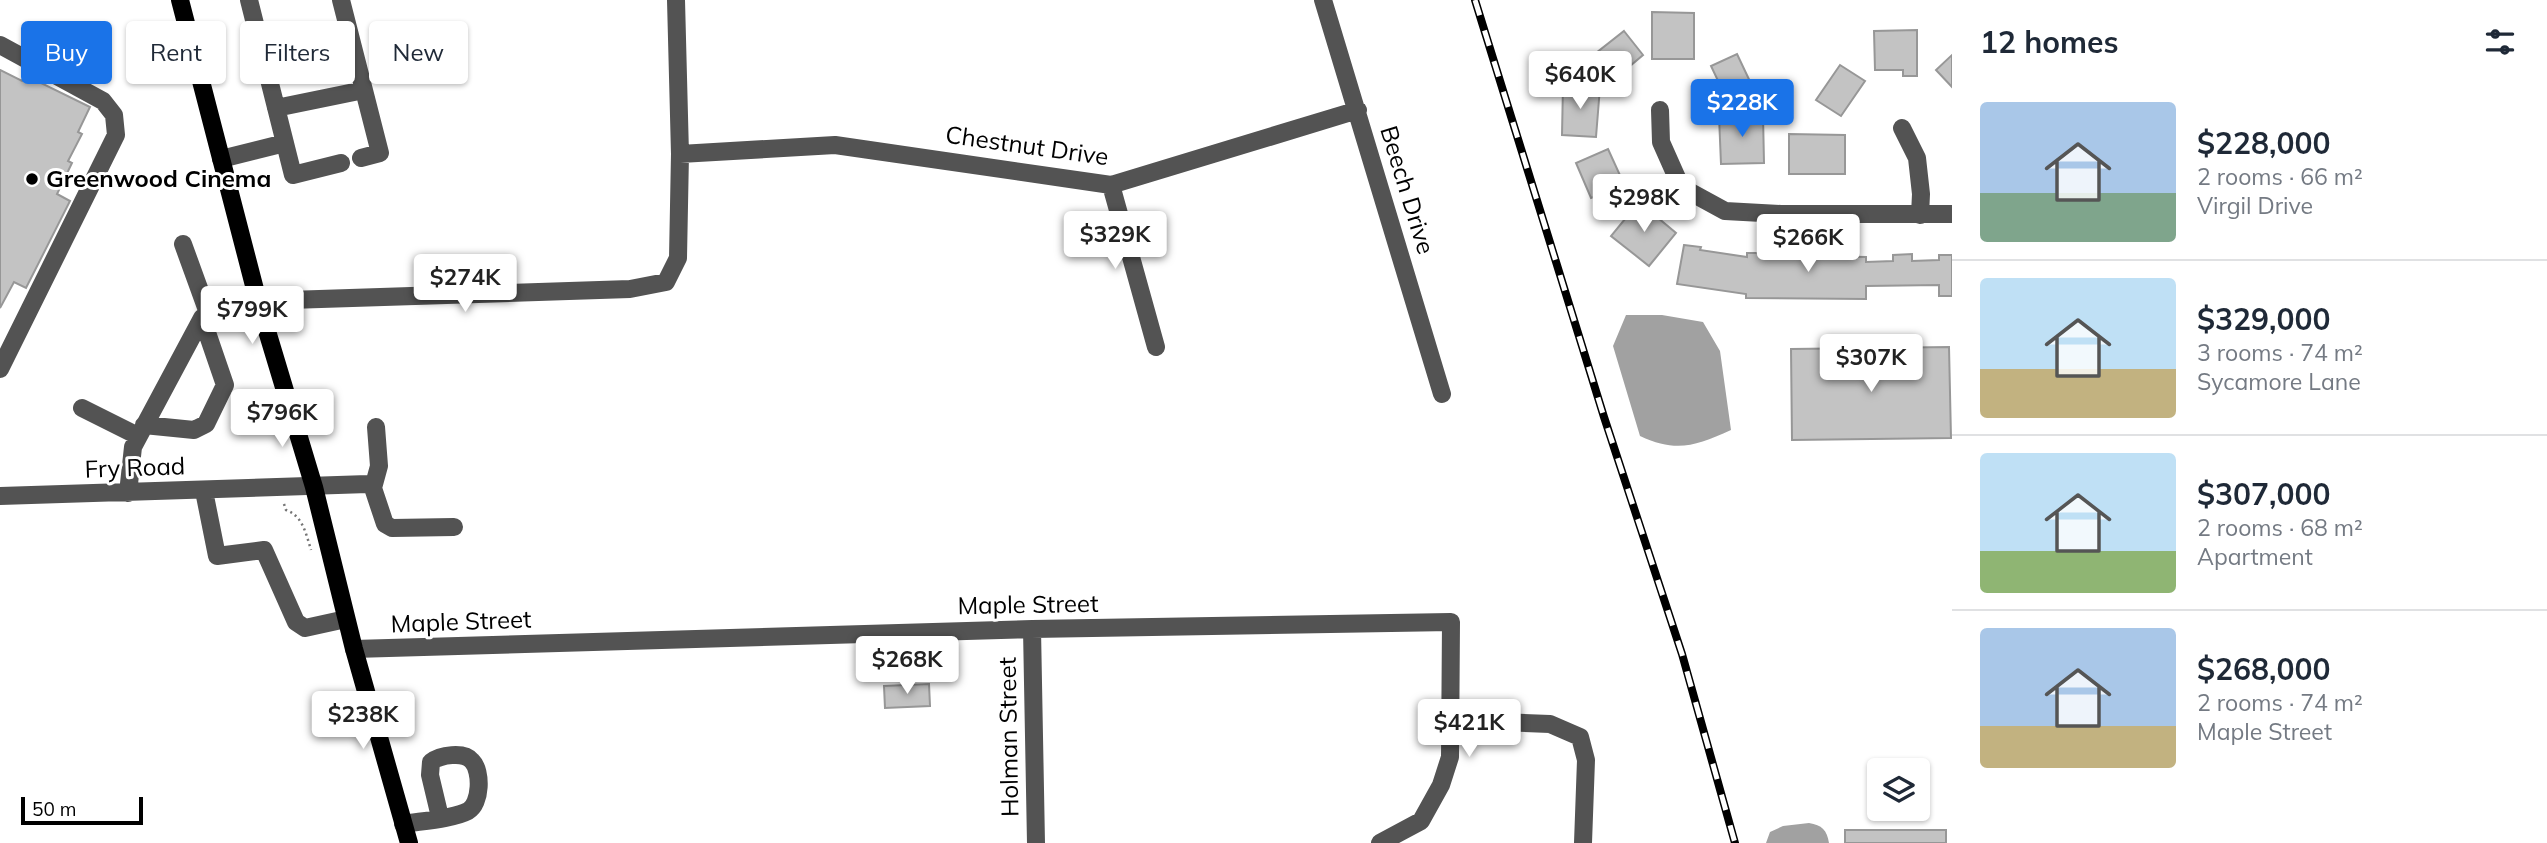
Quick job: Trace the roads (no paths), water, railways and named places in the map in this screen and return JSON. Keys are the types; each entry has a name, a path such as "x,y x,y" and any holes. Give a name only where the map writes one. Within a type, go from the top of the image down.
{"main road":[{"path":"180,0 258,300 314,487 354,649 409,843"}],"street":[{"path":"249,0 293,175 341,163"},
{"path":"341,0 380,153 361,158"},
{"path":"128,493 133,447 205,315 258,300 630,289 666,282 678,258 680,154 676,0"},
{"name":"Beech Drive","path":"1323,0 1442,394"},
{"path":"0,45 103,101 114,115 116,135 0,369"},
{"path":"276,108 364,90"},
{"name":"Chestnut Drive","path":"680,154 835,145 1111,185 1358,110"},
{"path":"1660,110 1661,142 1681,187 1726,211 1781,214 1952,214"},
{"path":"1902,128 1917,158 1921,194 1920,215"},
{"path":"221,159 285,143"},
{"path":"1111,185 1157,347"},
{"path":"82,408 141,431 194,430 205,424 225,385 183,244"},
{"path":"376,427 379,466 373,488 385,524 392,528 454,527"},
{"name":"Fry Road","path":"0,496 368,484 373,488"},
{"path":"204,491 217,556 264,550 296,622 305,628 346,619"},
{"name":"Maple Street","path":"354,649 1031,629 1451,622 1450,720"},
{"name":"Holman Street","path":"1031,629 1036,843"},
{"path":"1380,843 1421,821 1441,785 1450,757 1450,720 1550,724 1580,737 1586,760 1583,843"},
{"path":"403,824 440,817"}],"railway":[{"path":"1475,0 1604,417 1682,654 1735,843"}],"place":[{"name":"Greenwood Cinema","path":"32,179"}]}
